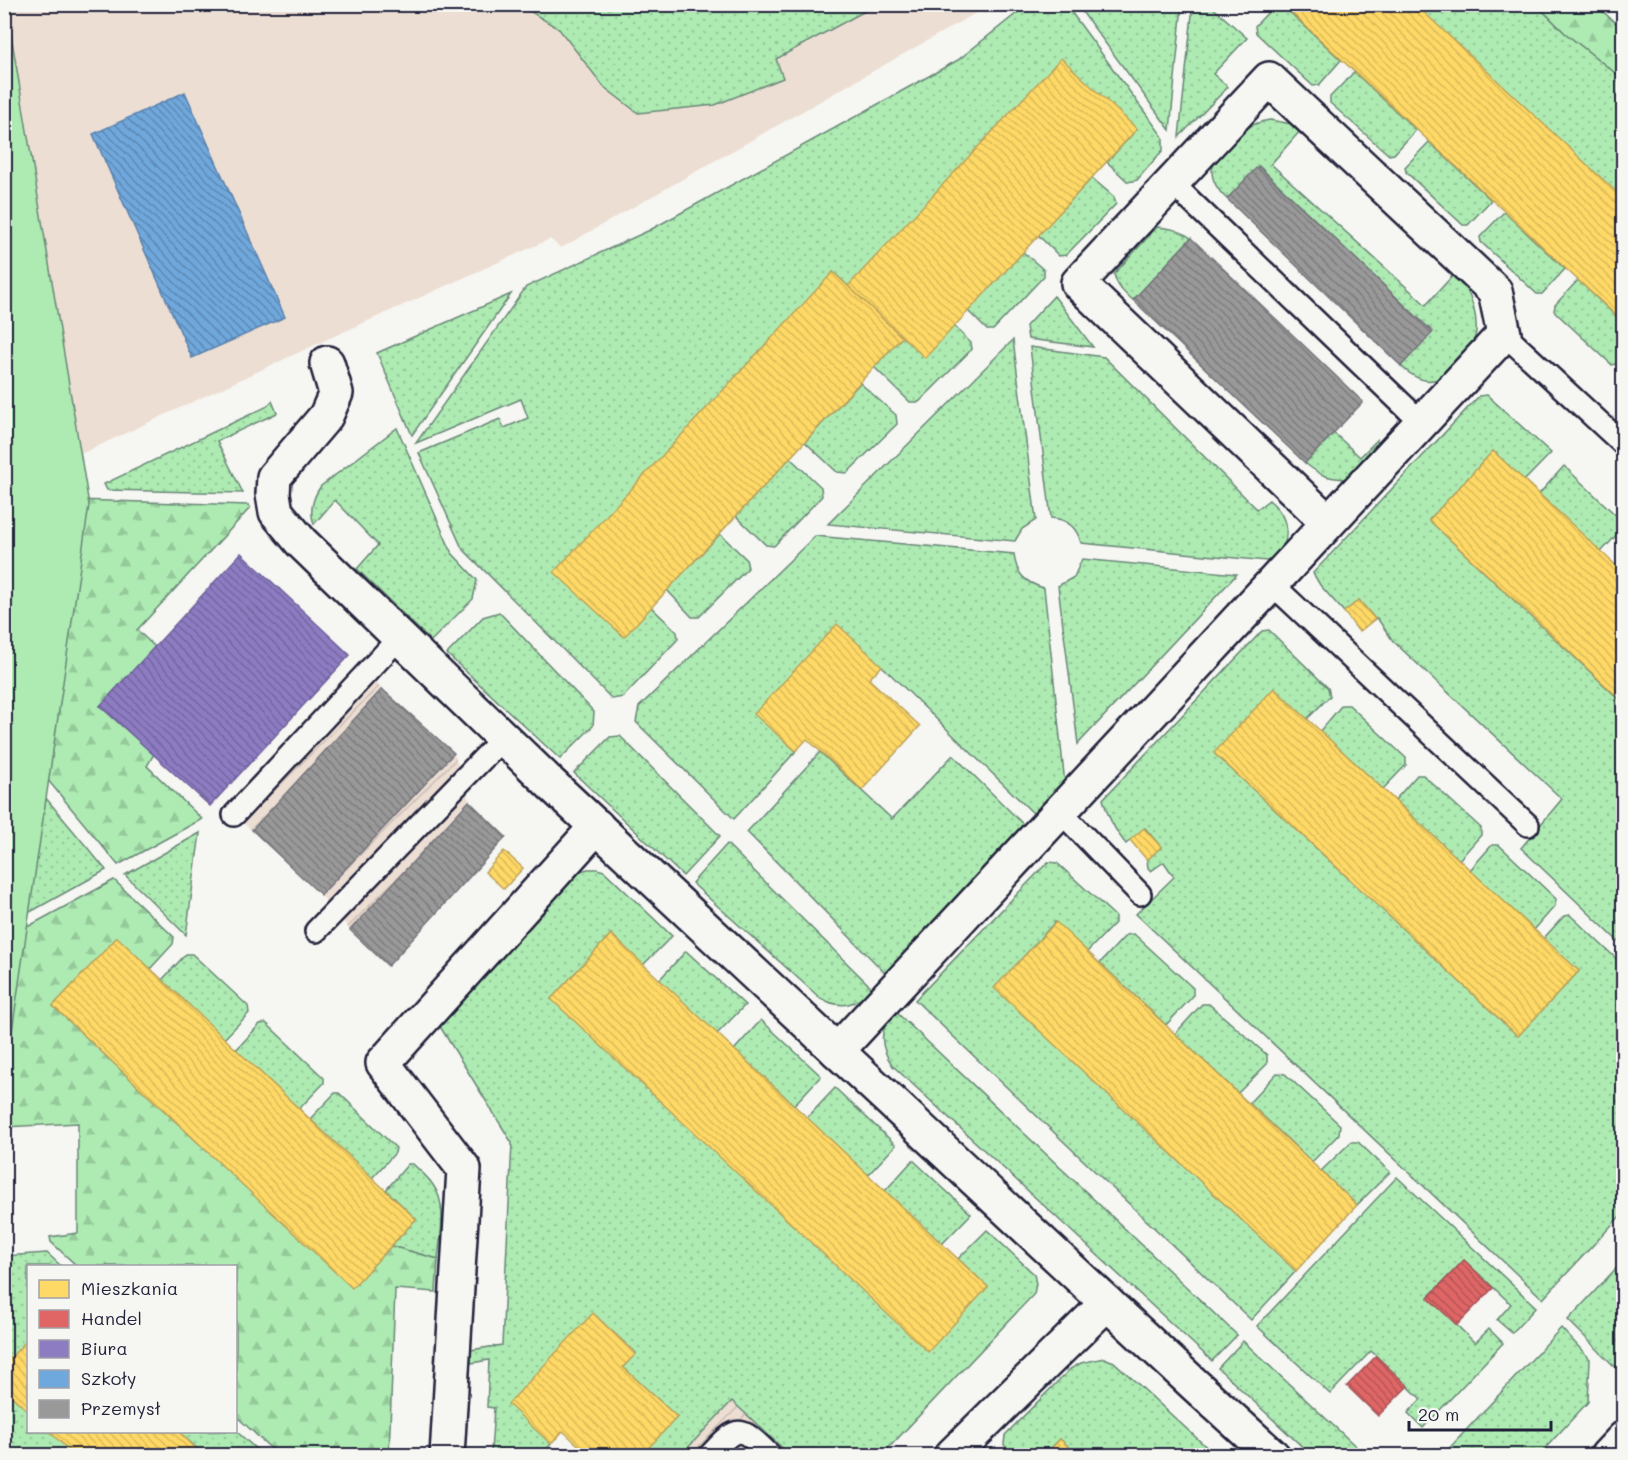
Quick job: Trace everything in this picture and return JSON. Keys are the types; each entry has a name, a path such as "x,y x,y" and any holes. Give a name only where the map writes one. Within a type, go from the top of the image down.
{"street":[{"path":"837,1051 1504,334 1496,291 1269,79 1078,284 1328,522"},
{"path":"327,363 336,393 326,416 274,477 273,494 276,512 300,542 503,738 1196,1386 1273,1455"},
{"path":"447,1455 464,1169 383,1063 597,826"},
{"path":"951,1455 1107,1302"},
{"path":"1607,1455 1623,1438"}],"lane":[{"path":"1173,184 1421,422"},
{"path":"1504,334 1623,445"},
{"path":"1272,584 1528,825"},
{"path":"234,815 398,639"},
{"path":"316,931 503,738"},
{"path":"1060,811 1140,894"},
{"path":"709,1455 727,1435 735,1431 744,1432 771,1455"}],"shaded area":[{"path":"6,5 990,5 561,248 550,239 81,454"},
{"path":"364,672 454,753 469,801 506,837 388,966 350,930 321,895 232,812"},
{"path":"732,1401 790,1455 681,1456"}],"green space":[{"path":"6,4 89,505 5,1079 4,5"},
{"path":"520,5 876,5 776,59 783,78 715,105 638,113 604,87 559,29"},
{"path":"1027,5 1066,5 1163,137 1163,150 1137,180 1128,182 1107,162 1137,129 848,286 833,272 651,607 677,632 678,639 623,697 612,699 462,548 419,453 500,419 504,428 528,418 521,399 416,443 526,287 650,230 958,60"},
{"path":"1077,5 1182,5 1170,130"},
{"path":"1193,5 1210,5 1247,38 1213,74 1228,87 1179,137"},
{"path":"1275,5 1282,5 1341,60 1319,85 1313,86 1256,33 1255,26"},
{"path":"1415,5 1537,5 1565,33 1623,79 1623,199"},
{"path":"1537,5 1596,5 1623,30 1623,79 1565,33"},
{"path":"1354,72 1416,130 1394,154 1389,155 1330,103 1330,97"},
{"path":"1270,120 1292,124 1301,130 1271,164 1426,305 1456,272 1461,279 1474,308 1475,338 1466,354 1443,377 1436,380 1422,380 1401,366 1432,332 1259,166 1227,199 1218,189 1212,171 1219,157 1248,128 1259,122"},
{"path":"1429,142 1491,200 1468,225 1463,225 1406,172 1405,167"},
{"path":"1092,178 1114,197 1116,204 1066,255 1059,256 1038,235"},
{"path":"1504,212 1565,269 1542,294 1537,294 1481,242 1480,237"},
{"path":"1157,227 1175,230 1191,238 1133,300 1121,289 1114,274"},
{"path":"1023,252 1044,270 1044,276 993,330 987,330 968,311"},
{"path":"1578,280 1623,323 1623,359 1619,363 1612,365 1554,311 1555,305"},
{"path":"511,294 412,435 377,353"},
{"path":"1054,296 1093,347 1028,339 1026,326"},
{"path":"954,326 971,343 972,349 919,402 910,402 874,367 902,337"},
{"path":"1013,340 1036,520 1022,529 1015,541 828,524"},
{"path":"1030,347 1104,357 1257,509 1269,500 1285,521 1286,537 1277,562 1081,543 1077,532 1070,525 1051,518"},
{"path":"860,383 896,415 897,424 847,473 837,472 805,442"},
{"path":"1487,395 1551,453 1524,481 1493,451 1429,520 1623,703 1623,946 1521,848 1562,799 1393,641 1377,618 1375,619 1359,600 1344,612 1320,585 1313,573 1479,396"},
{"path":"272,401 277,413 217,441 243,493 107,490 104,484 266,407"},
{"path":"397,428 452,553 477,580 473,599 431,641 357,569 378,545 335,500 314,524 312,514 313,504 321,486"},
{"path":"1334,433 1360,457 1377,440 1375,452 1347,479 1324,475 1305,463"},
{"path":"790,458 821,487 822,496 774,546 766,545 736,516"},
{"path":"1564,466 1623,522 1623,528 1601,552 1539,494"},
{"path":"74,500 249,505 250,508 137,630 155,647 100,706 154,754 147,766 202,819 118,865 5,728"},
{"path":"720,534 746,559 748,568 699,617 692,617 667,590"},
{"path":"815,536 1014,554 1017,567 1023,577 1044,588 1065,784 1034,814 882,666 755,714 796,751 734,819 636,722 639,707"},
{"path":"1082,559 1237,574 1078,744 1058,586 1074,577"},
{"path":"499,612 594,712 593,726 560,759 447,654 483,617"},
{"path":"1269,630 1328,688 1330,696 1307,719 1215,754 1518,1036 1579,971 1543,939 1564,916 1570,915 1623,965 1623,1213 1543,1299 1136,914 1174,877 1164,862 1151,871 1148,868 1147,860 1161,847 1145,828 1126,844 1112,823 1103,799 1262,631"},
{"path":"1342,705 1349,705 1406,758 1406,765 1383,789 1320,731"},
{"path":"620,736 720,836 683,876 574,773 610,737"},
{"path":"4,748 106,870 5,926 4,926"},
{"path":"820,752 892,819 953,755 1026,827 886,974 747,832"},
{"path":"1417,775 1423,775 1481,828 1481,835 1459,860 1395,800"},
{"path":"200,833 186,935 125,875"},
{"path":"727,844 873,989 861,999 848,1004 835,1004 820,998 692,883"},
{"path":"1492,845 1499,845 1556,899 1555,906 1534,930 1470,870"},
{"path":"1048,862 1057,863 1115,916 1115,923 1087,952 1055,922 995,988 1296,1271 1251,1320 915,1000"},
{"path":"588,869 604,871 672,936 643,965 611,934 551,999 988,1287 958,1259 987,1230 1034,1274 1036,1284 1034,1294 882,1455 790,1455 732,1401 681,1455 641,1455 677,1417 623,1367 636,1353 593,1314 509,1404 551,1444 542,1454 491,1452 494,1408 487,1407 489,1360 471,1363 471,1350 502,1345 512,1143 436,1020 563,883 580,871"},
{"path":"114,880 174,937 173,944 150,969 117,938 53,1006 352,1287 391,1246 438,1259 436,1292 395,1289 389,1455 278,1455 237,1417 237,1265 76,1265 51,1242 50,1237 78,1233 78,1123 5,1127 5,939"},
{"path":"1134,934 1193,988 1193,996 1166,1025 1100,963 1126,935"},
{"path":"686,951 745,1005 717,1034 659,980"},
{"path":"186,954 192,954 248,1006 249,1013 224,1039 162,980"},
{"path":"1202,1004 1209,1004 1267,1055 1267,1064 1238,1093 1175,1034"},
{"path":"894,1010 1237,1335 1212,1361 893,1066 883,1045 883,1031"},
{"path":"761,1020 821,1076 794,1105 734,1050"},
{"path":"266,1023 324,1078 324,1083 299,1109 236,1050 260,1024"},
{"path":"1277,1073 1285,1074 1340,1125 1339,1134 1312,1162 1249,1103"},
{"path":"835,1088 896,1145 868,1175 807,1118"},
{"path":"335,1093 339,1093 396,1148 395,1153 372,1178 310,1119"},
{"path":"1351,1142 1358,1142 1390,1172 1357,1205 1321,1171"},
{"path":"913,1160 971,1214 942,1244 885,1191"},
{"path":"408,1164 413,1164 429,1179 438,1193 442,1221 438,1259 391,1246 416,1219 386,1190"},
{"path":"1397,1177 1536,1307 1512,1333 1497,1320 1511,1304 1464,1260 1428,1297 1475,1343 1489,1329 1503,1343 1423,1428 1408,1413 1421,1399 1371,1351 1330,1394 1257,1326"},
{"path":"47,1253 60,1265 27,1265 27,1340 5,1365 5,1256"},
{"path":"1623,1261 1623,1362 1617,1369 1568,1320"},
{"path":"1561,1328 1590,1359 1588,1402 1539,1455 1443,1455"},
{"path":"1243,1341 1365,1455 1311,1455 1218,1368"},
{"path":"1104,1358 1114,1362 1215,1455 1078,1455 1060,1439 1044,1455 1016,1455 1004,1445 1005,1435 1070,1369 1081,1363"},
{"path":"4,1389 27,1410 27,1433 51,1433 75,1455 5,1455"},
{"path":"237,1432 257,1450 258,1455 204,1455 180,1433"}],"building: Mieszkania":[{"path":"1282,4 1415,4 1624,199 1624,323"},
{"path":"1061,58 1137,129 925,358 848,286"},
{"path":"833,272 902,337 624,637 554,572"},
{"path":"1493,451 1624,573 1624,703 1429,520"},
{"path":"1359,600 1375,619 1359,632 1344,612"},
{"path":"837,624 882,666 869,679 920,726 862,790 807,739 796,751 754,714"},
{"path":"1274,688 1579,971 1518,1036 1214,753"},
{"path":"1144,828 1161,847 1147,860 1130,840"},
{"path":"504,851 523,868 504,889 485,872"},
{"path":"1056,922 1357,1205 1296,1271 994,988"},
{"path":"611,934 988,1287 928,1352 551,999"},
{"path":"117,937 416,1219 352,1288 53,1006"},
{"path":"593,1313 636,1354 623,1367 677,1417 641,1456 590,1456 563,1431 551,1444 508,1404"},
{"path":"27,1340 27,1410 4,1389 4,1365"},
{"path":"51,1433 180,1433 204,1456 75,1456"},
{"path":"1060,1439 1078,1456 1044,1456"}],"building: Handel":[{"path":"1464,1260 1493,1288 1457,1325 1428,1298"},
{"path":"1376,1356 1408,1386 1378,1416 1347,1386"}],"building: Biura":[{"path":"241,553 350,655 210,806 100,706"}],"building: Szkoły":[{"path":"185,92 285,317 192,358 93,134"}],"building: Przemysł":[{"path":"1258,166 1433,332 1401,366 1227,199"},
{"path":"1191,238 1363,402 1305,463 1133,300"},
{"path":"382,689 454,753 321,895 252,830"},
{"path":"469,801 506,837 388,966 350,930"},
{"path":"746,1447 754,1456 738,1456"}]}
